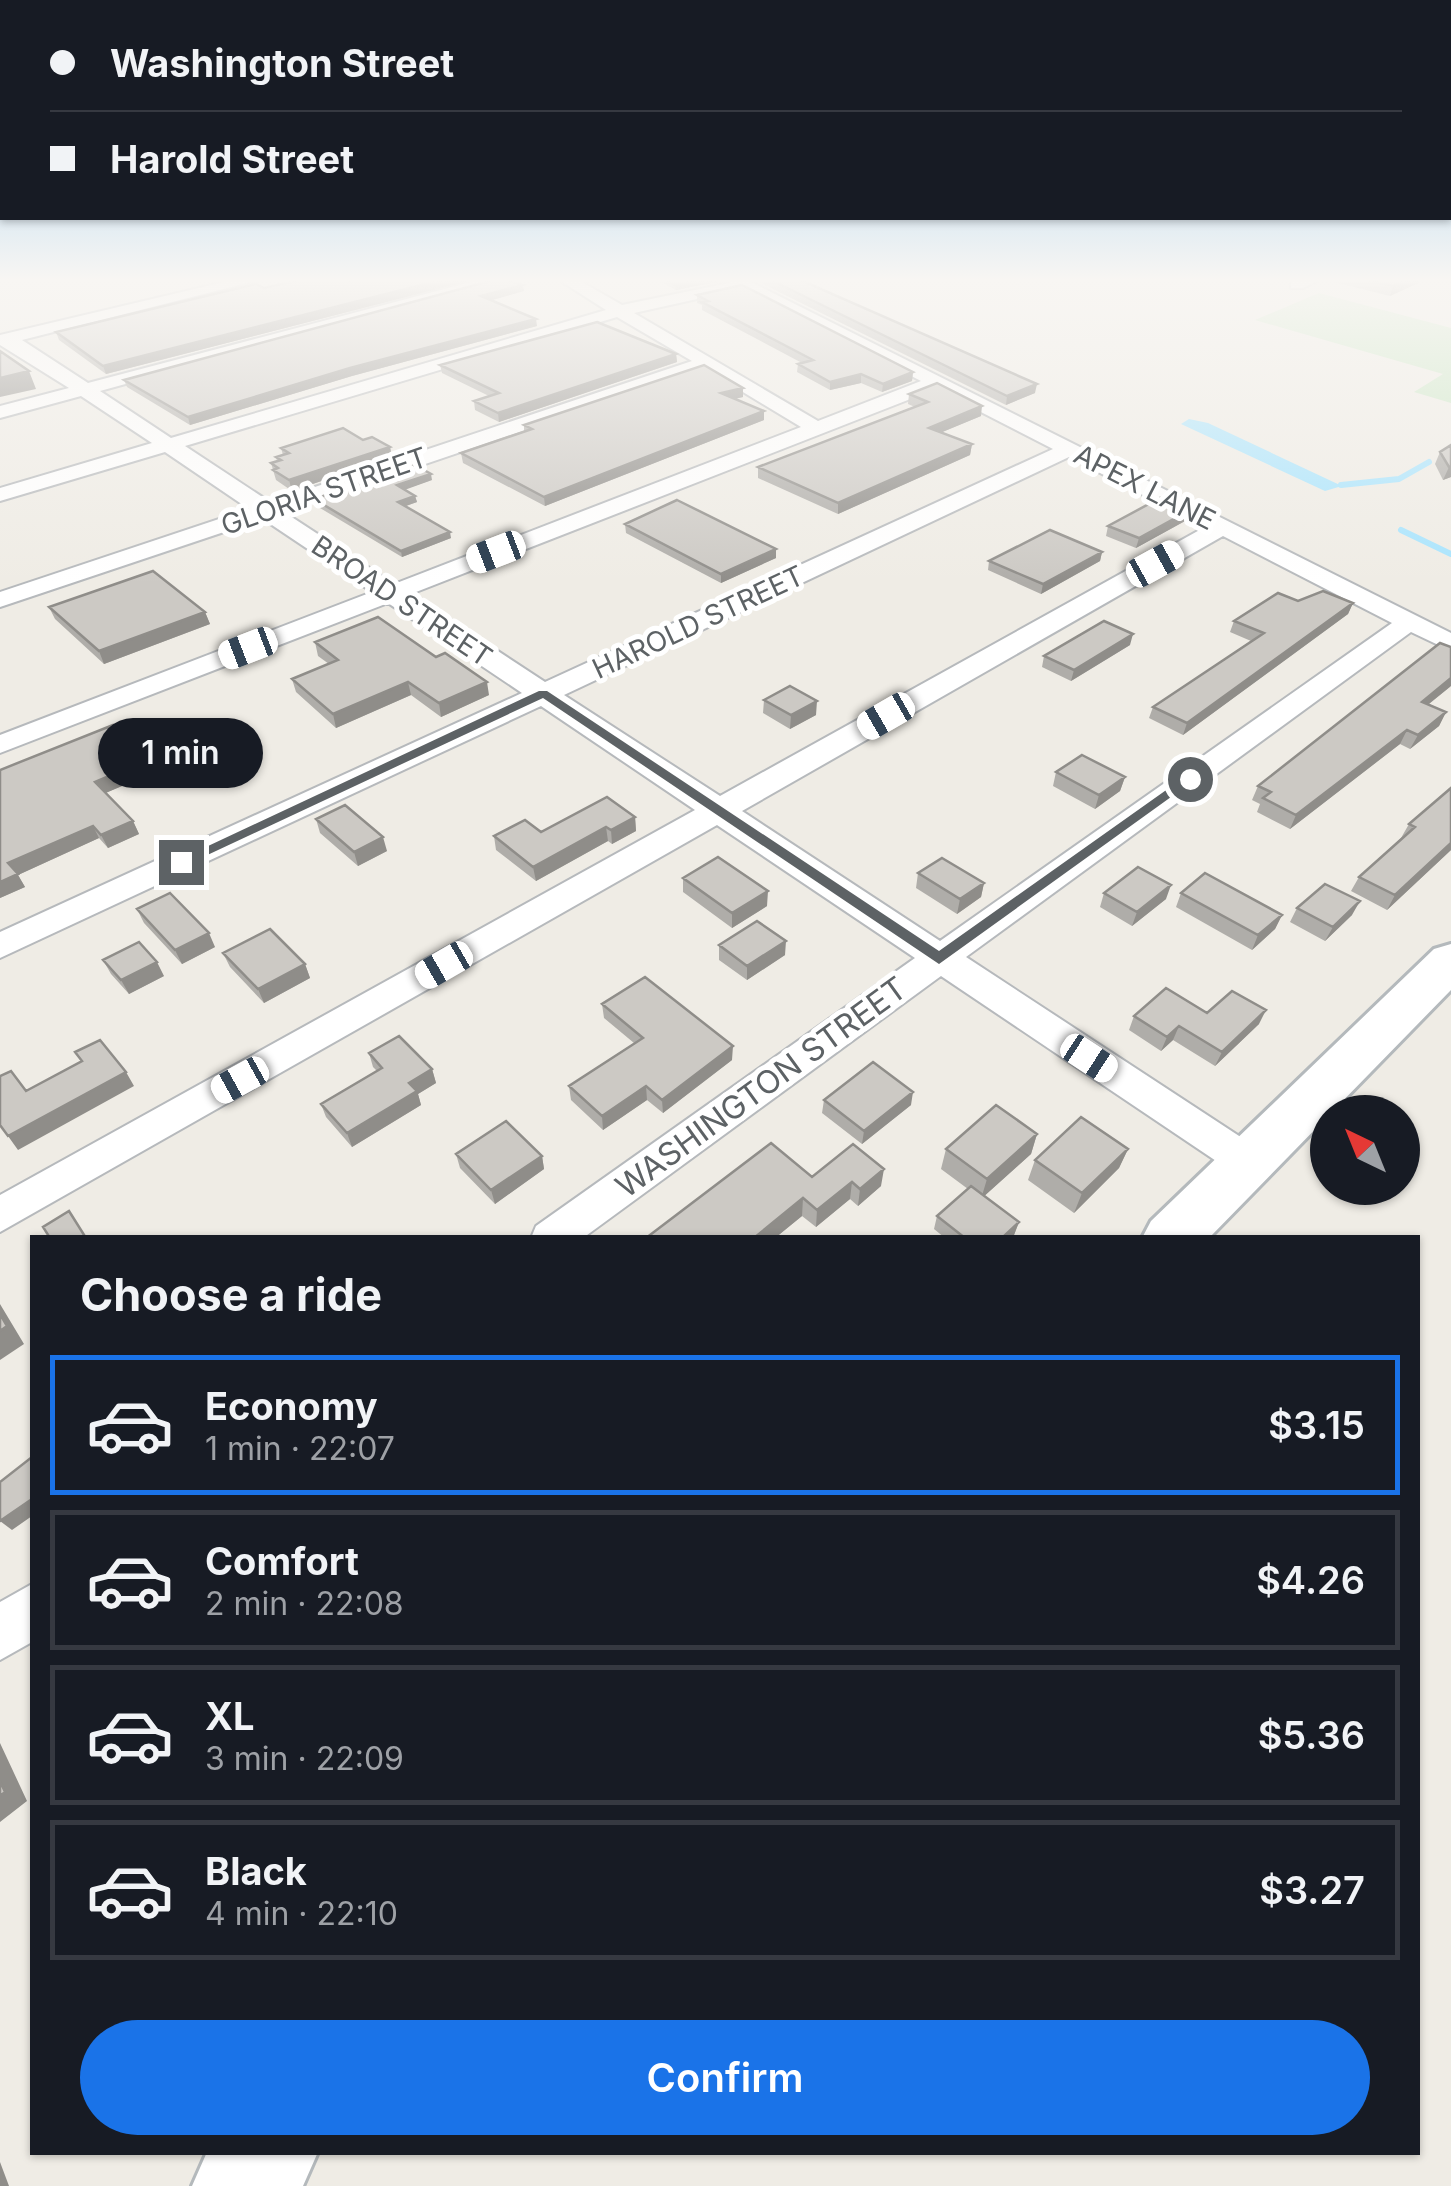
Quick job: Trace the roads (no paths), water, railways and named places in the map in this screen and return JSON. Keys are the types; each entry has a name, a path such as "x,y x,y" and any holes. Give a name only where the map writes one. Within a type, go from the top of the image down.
{"street":[{"name":"BROAD STREET","path":"68,380 1248,1162"},
{"path":"0,412 121,380"},
{"path":"0,495 387,380"},
{"name":"GLORIA STREET","path":"0,600 654,380"},
{"path":"734,380 815,427"},
{"name":"APEX LANE","path":"932,380 1451,642"},
{"path":"0,746 936,382"},
{"name":"HAROLD STREET","path":"0,946 1070,449"},
{"path":"0,1215 1222,526"},
{"name":"WASHINGTON STREET","path":"555,1235 1410,621"},
{"path":"1174,1235 1451,961"},
{"path":"0,1634 30,1612"},
{"path":"239,2186 269,2155"}],"water":[{"path":"1189,419 1208,423 1342,486 1325,491 1181,424"}],"waterway":[{"path":"1341,485 1399,479 1429,462"},
{"path":"1401,530 1451,554"}]}
